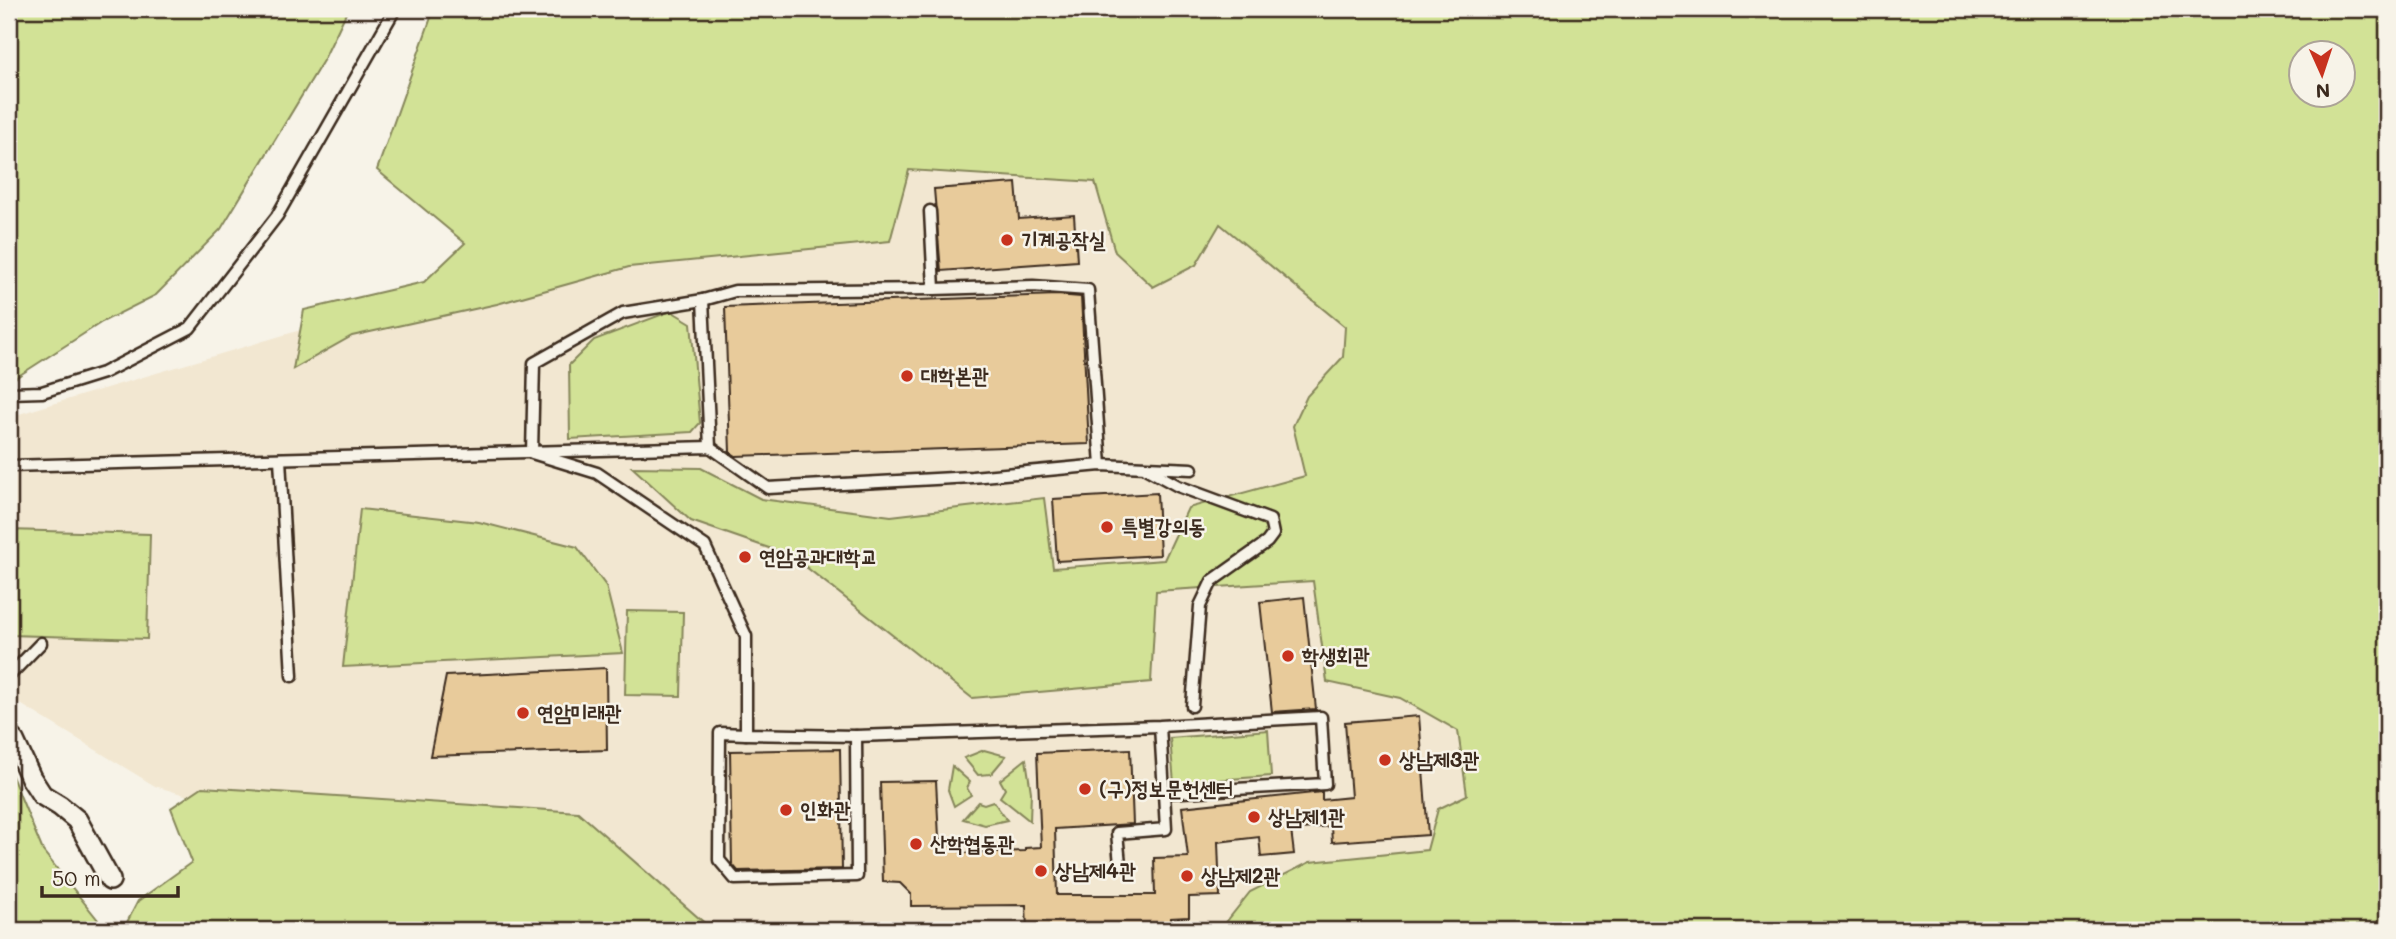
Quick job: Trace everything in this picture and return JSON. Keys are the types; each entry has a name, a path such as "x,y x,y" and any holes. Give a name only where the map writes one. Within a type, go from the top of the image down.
{"street":[{"path":"9,736 42,795 77,820 110,880"}],"lane":[{"path":"9,393 42,392 103,373 190,328 276,216 395,9"},
{"path":"930,211 934,289"},
{"path":"532,453 534,363 622,313 703,300 735,291 1033,286 1088,290 1101,466"},
{"path":"703,300 710,447"},
{"path":"9,466 710,447 768,488 972,477 1101,466 1192,469"},
{"path":"532,453 597,473 705,546 746,636 746,734"},
{"path":"280,459 292,677"},
{"path":"1144,467 1178,486 1270,520 1273,534 1212,582 1200,606 1192,706"},
{"path":"9,676 41,643"},
{"path":"856,736 857,876 735,879 719,860 720,733 856,736 1160,726 1321,717 1325,784 1164,793"},
{"path":"1119,864 1117,833 1166,829 1160,726"}],"shaded area":[{"name":"연암공과대학교","path":"1101,128 1444,363 1529,820 1318,930 631,930 155,786 9,697 9,417 737,200"}],"green space":[{"path":"9,9 348,9 324,59 221,229 156,295 102,322 9,382"},
{"path":"434,9 2387,9 2387,930 2295,923 2296,930 1220,930 1250,892 1310,862 1427,850 1438,809 1467,795 1458,731 1400,698 1327,682 1313,581 1156,591 1151,682 972,698 792,556 691,521 632,467 701,468 761,499 891,516 1044,498 1053,568 1164,560 1188,508 1305,476 1293,426 1307,396 1343,357 1345,327 1220,224 1196,265 1153,287 1115,252 1095,182 909,170 890,241 629,267 497,304 352,336 293,369 304,310 424,282 465,243 377,170"},
{"path":"671,311 691,323 700,423 692,432 570,439 569,365 594,340"},
{"path":"360,509 479,522 577,547 606,586 623,653 343,667"},
{"path":"9,530 150,534 147,639 9,635"},
{"path":"627,611 683,612 681,696 625,695"},
{"path":"1268,730 1271,776 1174,783 1170,738"},
{"path":"984,750 1006,756 991,774 978,775 964,758"},
{"path":"1026,759 1031,792 1030,821 1000,797 1005,789 1000,780"},
{"path":"952,766 970,782 967,788 971,795 954,806 948,790"},
{"path":"9,769 43,851 106,930 9,930"},
{"path":"202,787 578,812 708,926 719,930 123,930 138,901 192,862 171,808"},
{"path":"993,801 1007,820 985,825 963,819 978,802 984,804"}],"building":[{"name":"기계공작실","path":"1016,183 1019,219 1074,215 1077,261 941,271 934,189"},
{"name":"대학본관","path":"1057,295 1081,297 1089,444 736,456 730,452 725,307"},
{"name":"특별강의동","path":"1157,493 1160,555 1057,561 1053,499"},
{"name":"학생회관","path":"1304,597 1316,709 1272,712 1260,602"},
{"name":"연암미래관","path":"606,668 607,750 430,756 446,676"},
{"path":"1419,716 1428,835 1332,842 1331,826 1291,830 1294,854 1261,857 1259,837 1218,842 1220,896 1189,897 1189,917 1171,918 1171,930 1027,930 1026,905 911,906 911,894 900,883 883,882 880,782 936,781 939,837 962,853 1025,851 1025,848 1041,847 1037,753 1130,749 1133,824 1055,829 1057,895 1155,895 1154,858 1188,857 1182,807 1322,792 1322,800 1351,797 1345,722"},
{"name":"인화관","path":"840,749 842,869 738,871 732,864 730,751"}],"place":[{"name":"기계공작실","path":"1007,240"},
{"name":"대학본관","path":"907,376"},
{"name":"특별강의동","path":"1107,527"},
{"name":"연암공과대학교","path":"745,557"},
{"name":"학생회관","path":"1288,656"},
{"name":"연암미래관","path":"523,713"},
{"name":"상남제3관","path":"1385,760"},
{"name":"(구)정보문헌센터","path":"1085,789"},
{"name":"인화관","path":"786,810"},
{"name":"상남제1관","path":"1254,817"},
{"name":"산학협동관","path":"916,844"},
{"name":"상남제4관","path":"1041,871"},
{"name":"상남제2관","path":"1187,876"}]}
